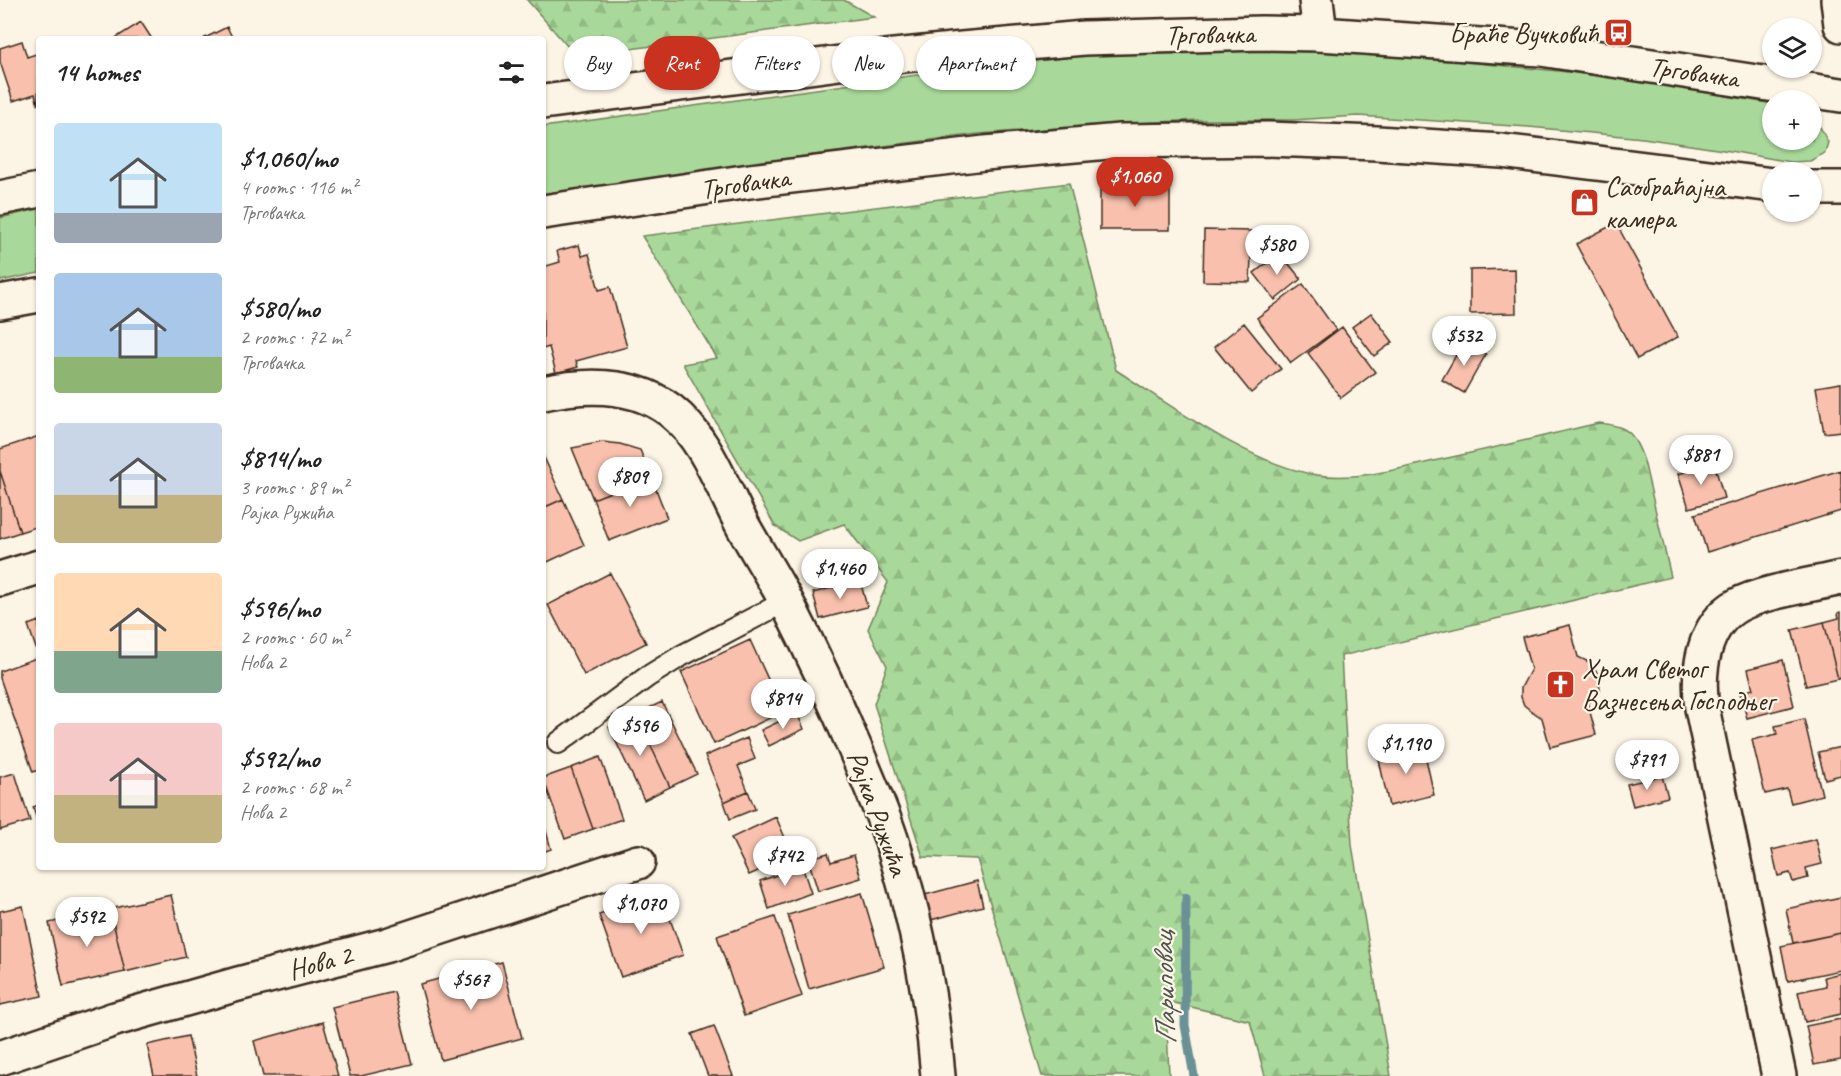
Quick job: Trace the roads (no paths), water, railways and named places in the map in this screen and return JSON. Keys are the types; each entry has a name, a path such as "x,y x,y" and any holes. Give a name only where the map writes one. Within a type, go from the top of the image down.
{"main road":[{"path":"1316,0 1320,34"},
{"path":"1838,0 1841,25"},
{"name":"Трговачка","path":"546,102 885,57 1084,38 1187,34 1320,34 1541,49 1841,95"},
{"name":"Трговачка","path":"547,211 750,181 985,153 1120,141 1268,139 1377,143 1541,155 1762,184"},
{"path":"1822,188 1841,188"},
{"path":"0,198 36,191"},
{"path":"0,302 36,296"},
{"name":"Рајка Ружића","path":"546,393 609,387 631,392 655,401 668,409 693,432 786,601 841,716 892,843 906,890 929,996 938,1076"},
{"path":"0,579 36,568"},
{"path":"1779,1076 1702,708 1699,676 1709,640 1728,612 1747,601 1841,578"},
{"name":"Нова 2","path":"0,1058 126,1016 387,945 638,862"}],"lane":[{"path":"558,742 681,656 786,601"}],"waterway":[{"name":"Париповац","path":"1186,898 1185,1025 1194,1076"}],"place":[{"name":"Браће Вучковић","path":"1619,33"},
{"name":"Саобраћајна камера","path":"1584,202"},
{"name":"Храм Светог Вазнесења Господњег","path":"1561,684"}]}
